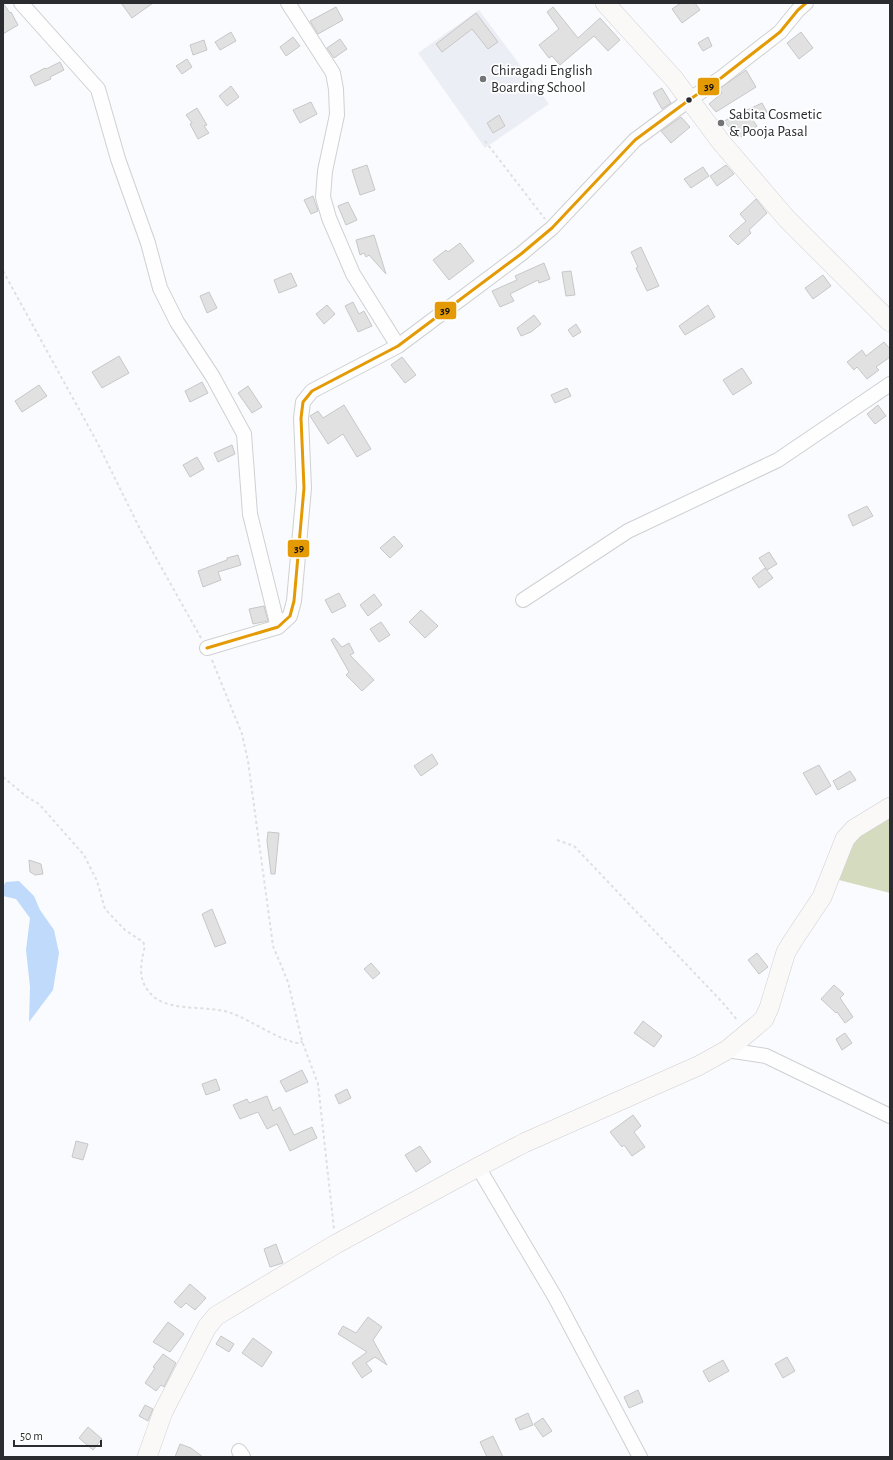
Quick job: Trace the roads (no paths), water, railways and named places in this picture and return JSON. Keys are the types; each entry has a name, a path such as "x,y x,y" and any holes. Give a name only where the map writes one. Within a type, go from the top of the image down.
{"main road":[{"path":"605,3 674,79 721,142 787,219 890,322"},
{"path":"147,1457 163,1412 211,1322 225,1310 336,1244 478,1167 524,1143 698,1066 727,1050 748,1033 764,1019 769,1008 786,952 822,897 845,839 854,829 890,807"}],"street":[{"path":"21,3 98,89 118,159 148,243 160,288 177,322 212,377 244,434 250,514 278,627"},
{"path":"288,3 333,73 336,89 337,116 325,171 323,197 329,218 353,274 398,346"},
{"path":"207,648 278,627 290,616 294,601 304,488 301,418 303,402 312,391 398,346 521,254 552,228 635,140 721,78 780,32 798,10 806,3"},
{"path":"523,600 628,531 778,460 890,384"},
{"path":"727,1050 766,1056 890,1116"},
{"path":"478,1167 555,1297 640,1457"}],"water":[{"path":"19,881 34,896 40,910 54,930 59,953 53,990 29,1022 30,987 26,950 30,918 16,899 3,896 3,886 6,882"}],"place":[{"name":"Chiragadi English Boarding School","path":"483,79"},
{"name":"Sabita Cosmetic & Pooja Pasal","path":"721,123"}]}
